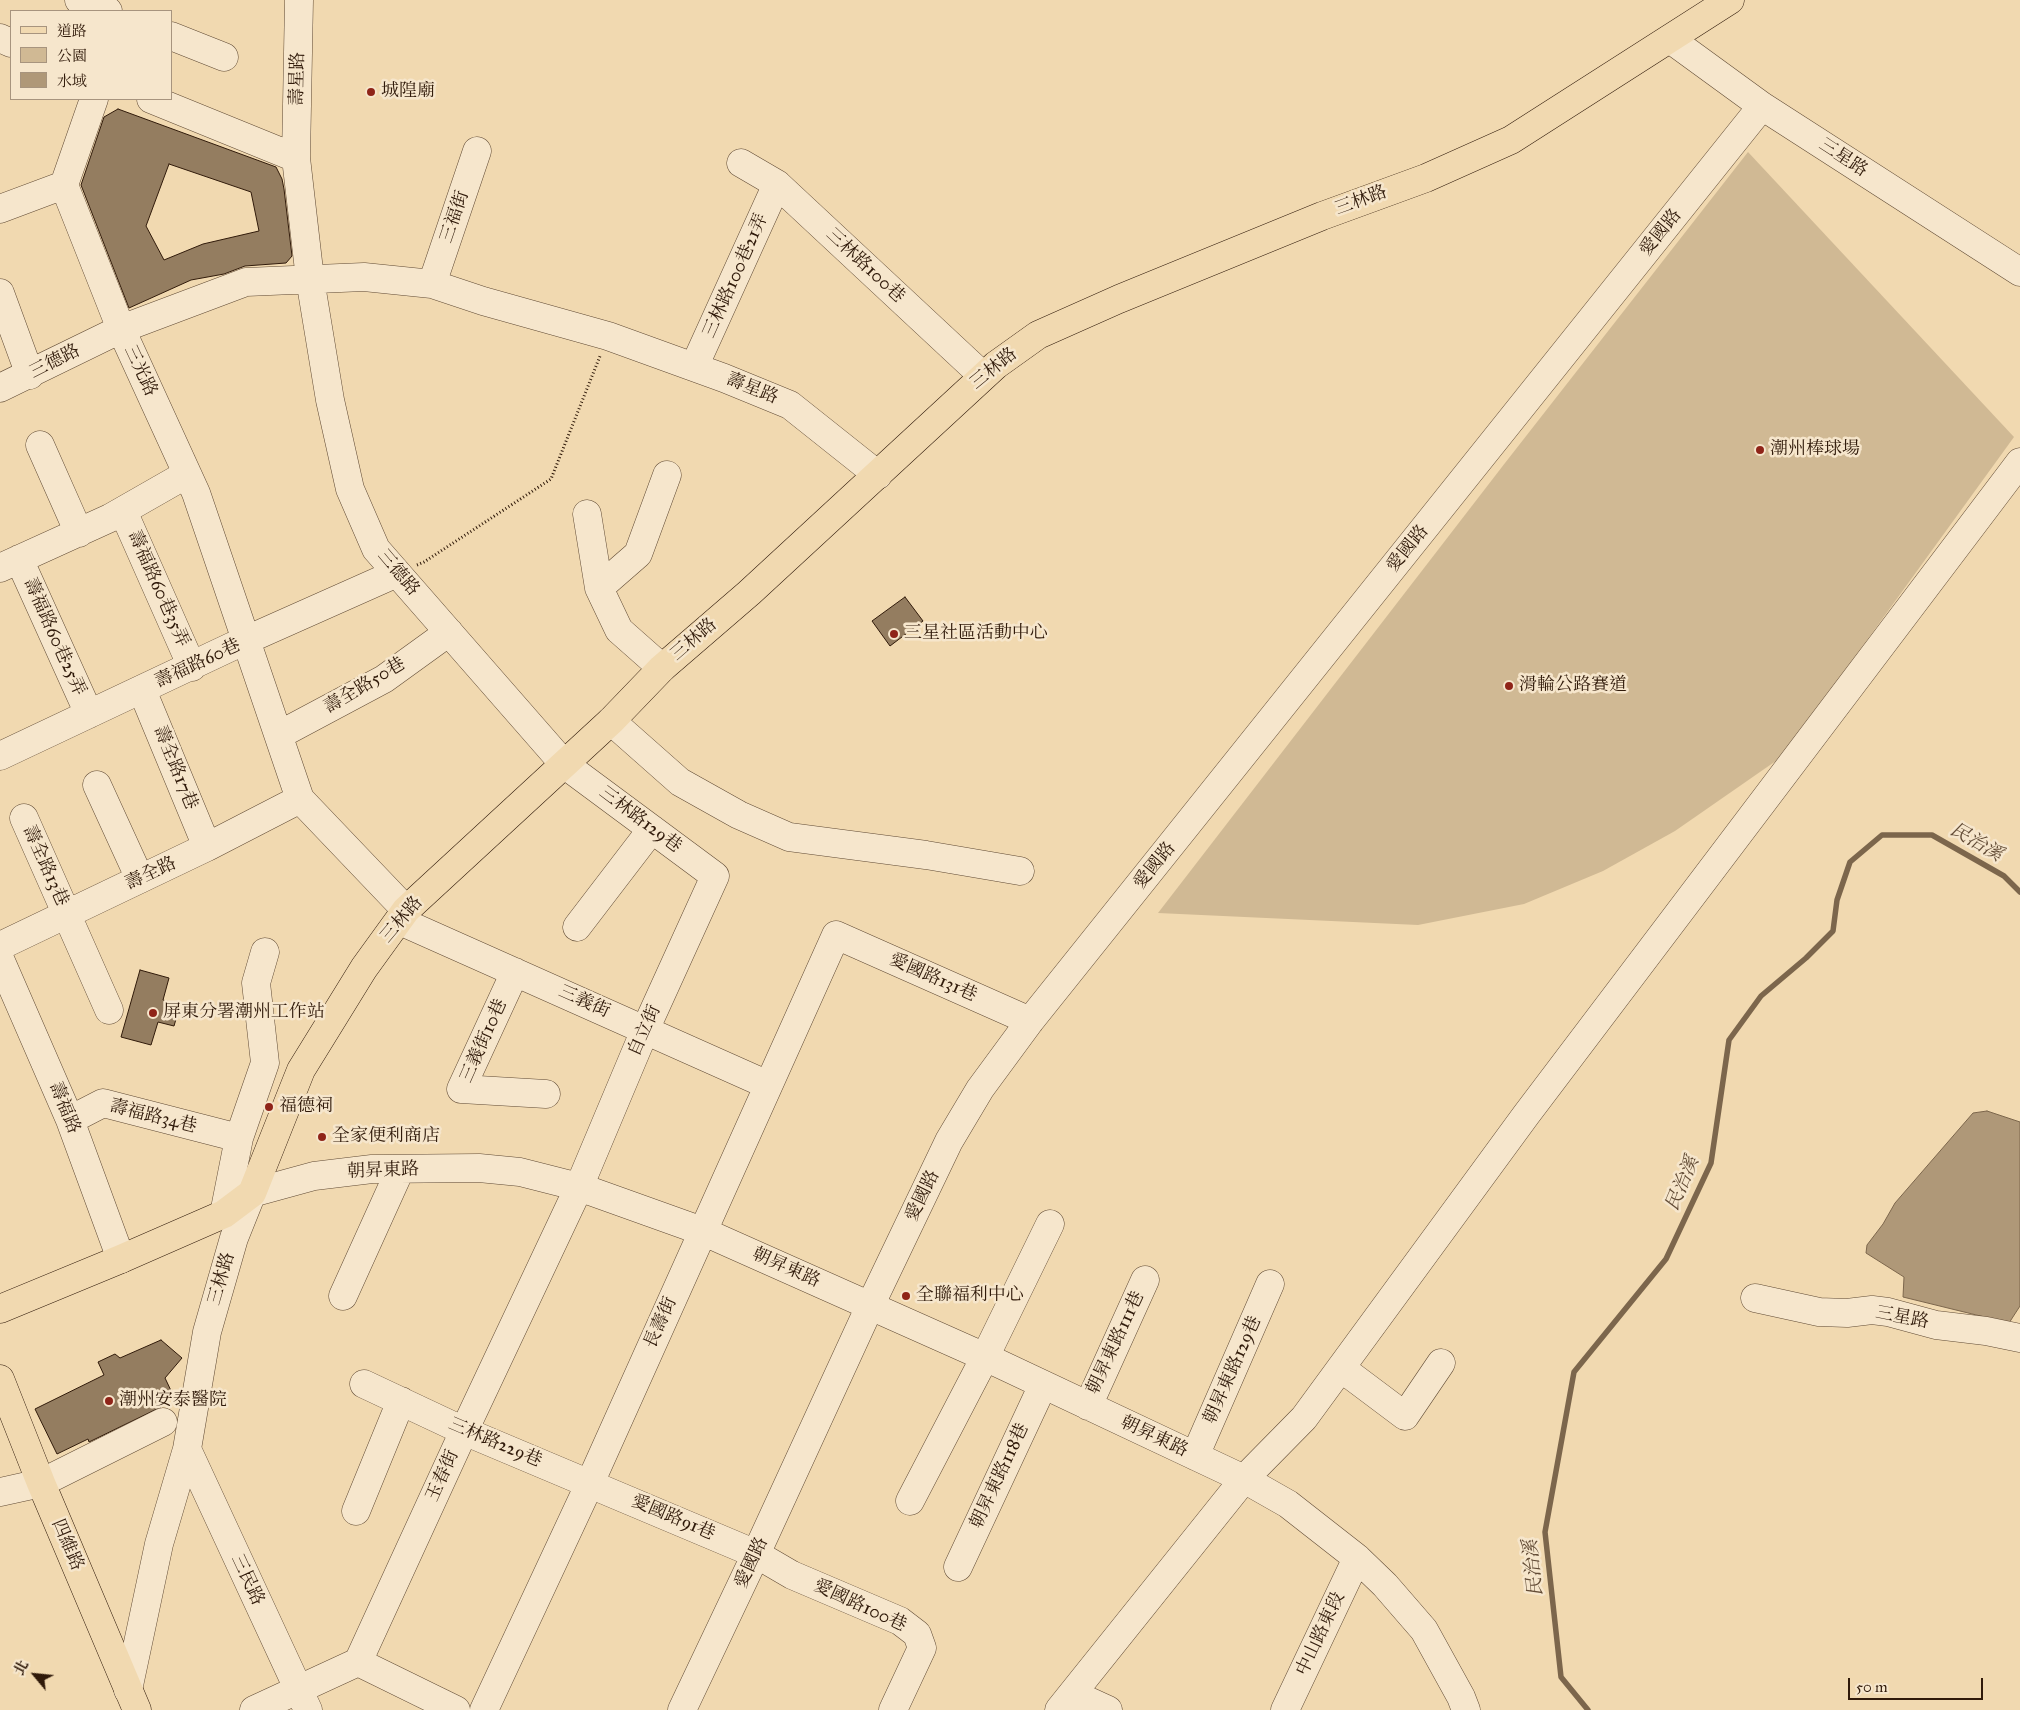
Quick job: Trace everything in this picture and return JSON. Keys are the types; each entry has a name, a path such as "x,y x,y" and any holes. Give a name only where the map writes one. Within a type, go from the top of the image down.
{"main road":[{"name":"三林路","path":"252,1194 301,1070 364,968 403,915 611,721 662,668 749,593 983,376 1038,335 1190,269 1322,216 1426,178 1511,140 1730,0"},
{"name":"朝昇東路","path":"0,1309 224,1214 252,1194"},
{"name":"四維路","path":"0,1379 40,1483 132,1700"}],"street":[{"path":"79,0 105,10"},
{"name":"壽星路","path":"299,0 296,158 310,279"},
{"path":"172,36 224,57"},
{"name":"三星路","path":"1670,40 1762,106 2020,272"},
{"path":"0,208 64,185 94,100"},
{"path":"153,100 296,158"},
{"name":"愛國路","path":"682,1710 949,1141 980,1089 1030,1021 1762,106"},
{"name":"三福街","path":"432,284 477,151"},
{"name":"三林路100巷","path":"741,163 777,184 983,376"},
{"name":"三林路100巷21弄","path":"694,367 777,184"},
{"name":"三光路","path":"64,185 121,329 196,493 247,641"},
{"name":"三德路","path":"0,388 121,329 246,282 364,277 432,284 483,301 608,336"},
{"name":"三德路","path":"310,279 330,400 350,489 376,549 564,764"},
{"path":"0,292 30,375"},
{"name":"壽星路","path":"608,336 694,367 790,405 878,475"},
{"path":"40,445 78,533"},
{"path":"1066,1705 1244,1479 1304,1418 1526,1115 2020,462"},
{"path":"10,564 124,511 187,474"},
{"path":"599,588 638,554 667,475"},
{"name":"壽福路60巷35弄","path":"124,511 192,667"},
{"path":"587,514 599,588 619,630 662,668"},
{"name":"壽福路60巷25弄","path":"10,564 89,714"},
{"name":"壽福路60巷","path":"0,756 397,573"},
{"name":"壽全路50巷","path":"279,735 384,679 449,632"},
{"path":"247,641 300,799 403,915"},
{"name":"壽全路17巷","path":"142,690 207,847"},
{"path":"611,721 680,782 739,815 789,837 926,855 1020,871"},
{"name":"三林路129巷","path":"564,764 715,876"},
{"path":"97,785 140,879"},
{"name":"壽全路","path":"0,946 207,847 300,799"},
{"name":"壽全路13巷","path":"24,818 109,1010"},
{"path":"577,927 652,829"},
{"name":"自立街","path":"579,1187 645,1030 715,876"},
{"name":"三義街","path":"403,915 515,972 768,1085"},
{"name":"愛國路131巷","path":"836,935 1030,1021"},
{"name":"長壽街","path":"484,1710 590,1483 836,935"},
{"path":"224,1214 239,1138 266,1063 256,983 265,952"},
{"name":"壽福路","path":"0,959 70,1120 121,1259"},
{"name":"三義街10巷","path":"515,972 461,1089 546,1094"},
{"path":"266,1063 301,1070"},
{"name":"壽福路34巷","path":"70,1120 103,1103 239,1138"},
{"name":"朝昇東路","path":"252,1194 314,1176 372,1169 479,1168 520,1172 579,1187 702,1230 1043,1384 1244,1479 1288,1504 1357,1558 1385,1585 1424,1630 1462,1697 1466,1710"},
{"path":"343,1296 400,1170"},
{"name":"玉春街","path":"358,1662 579,1187"},
{"name":"三林路","path":"132,1700 159,1544 187,1449 207,1332 234,1238 252,1194"},
{"path":"910,1501 985,1357 1050,1224"},
{"name":"朝昇東路111巷","path":"1088,1406 1145,1280"},
{"name":"朝昇東路129巷","path":"1195,1456 1270,1284"},
{"name":"三星路","path":"1755,1298 1819,1312 1847,1313 1872,1310 1888,1312 1936,1324 2020,1338"},
{"path":"1341,1368 1405,1416 1441,1362"},
{"name":"三林路229巷","path":"364,1384 464,1431 590,1483"},
{"name":"朝昇東路118巷","path":"958,1567 1043,1384"},
{"path":"356,1511 401,1401"},
{"path":"0,1492 40,1483 163,1422"},
{"name":"三民路","path":"187,1449 303,1699"},
{"name":"愛國路91巷","path":"590,1483 756,1554"},
{"name":"愛國路100巷","path":"756,1554 792,1575 900,1622 917,1634 922,1648 893,1710"},
{"name":"中山路東段","path":"1285,1710 1357,1558"},
{"path":"254,1710 303,1699 358,1662 456,1710"},
{"path":"1066,1705 1108,1710"}],"path":[{"path":"397,573 424,562 551,479 608,336"}],"green space":[{"path":"1748,152 2014,437 1783,756 1675,831 1603,871 1524,904 1418,925 1158,913 1505,463"}],"water":[{"path":"1987,1111 2020,1122 2020,1306 2009,1323 1903,1297 1904,1277 1866,1253 1867,1245 1883,1224 1895,1203 1973,1113"}],"building":[{"path":"118,109 276,167 282,179 284,189 292,256 286,263 245,266 224,274 191,280 129,308 81,185 104,117","holes":["169,164 251,192 259,231 203,244 164,260 146,226"]},
{"name":"三星社區活動中心","path":"905,597 923,621 890,646 872,621"},
{"name":"屏東分署潮州工作站","path":"140,970 169,978 163,1000 180,1005 174,1026 158,1022 151,1045 121,1037"},
{"name":"潮州安泰醫院","path":"161,1340 182,1358 165,1378 174,1397 160,1404 161,1407 89,1442 88,1439 57,1454 35,1409 104,1375 98,1362 115,1354 120,1358"}],"waterway":[{"name":"民治溪","path":"1588,1710 1561,1677 1545,1532 1574,1372 1666,1259 1711,1163 1729,1040 1761,996 1806,958 1833,931 1837,900 1850,862 1882,835 1932,835 2004,876 2020,892"}],"place":[{"name":"城隍廟","path":"371,92"},
{"name":"潮州棒球場","path":"1760,450"},
{"name":"三星社區活動中心","path":"894,634"},
{"name":"滑輪公路賽道","path":"1509,686"},
{"name":"屏東分署潮州工作站","path":"153,1013"},
{"name":"福德祠","path":"269,1107"},
{"name":"全家便利商店","path":"322,1137"},
{"name":"全聯福利中心","path":"906,1296"},
{"name":"潮州安泰醫院","path":"109,1401"}]}
